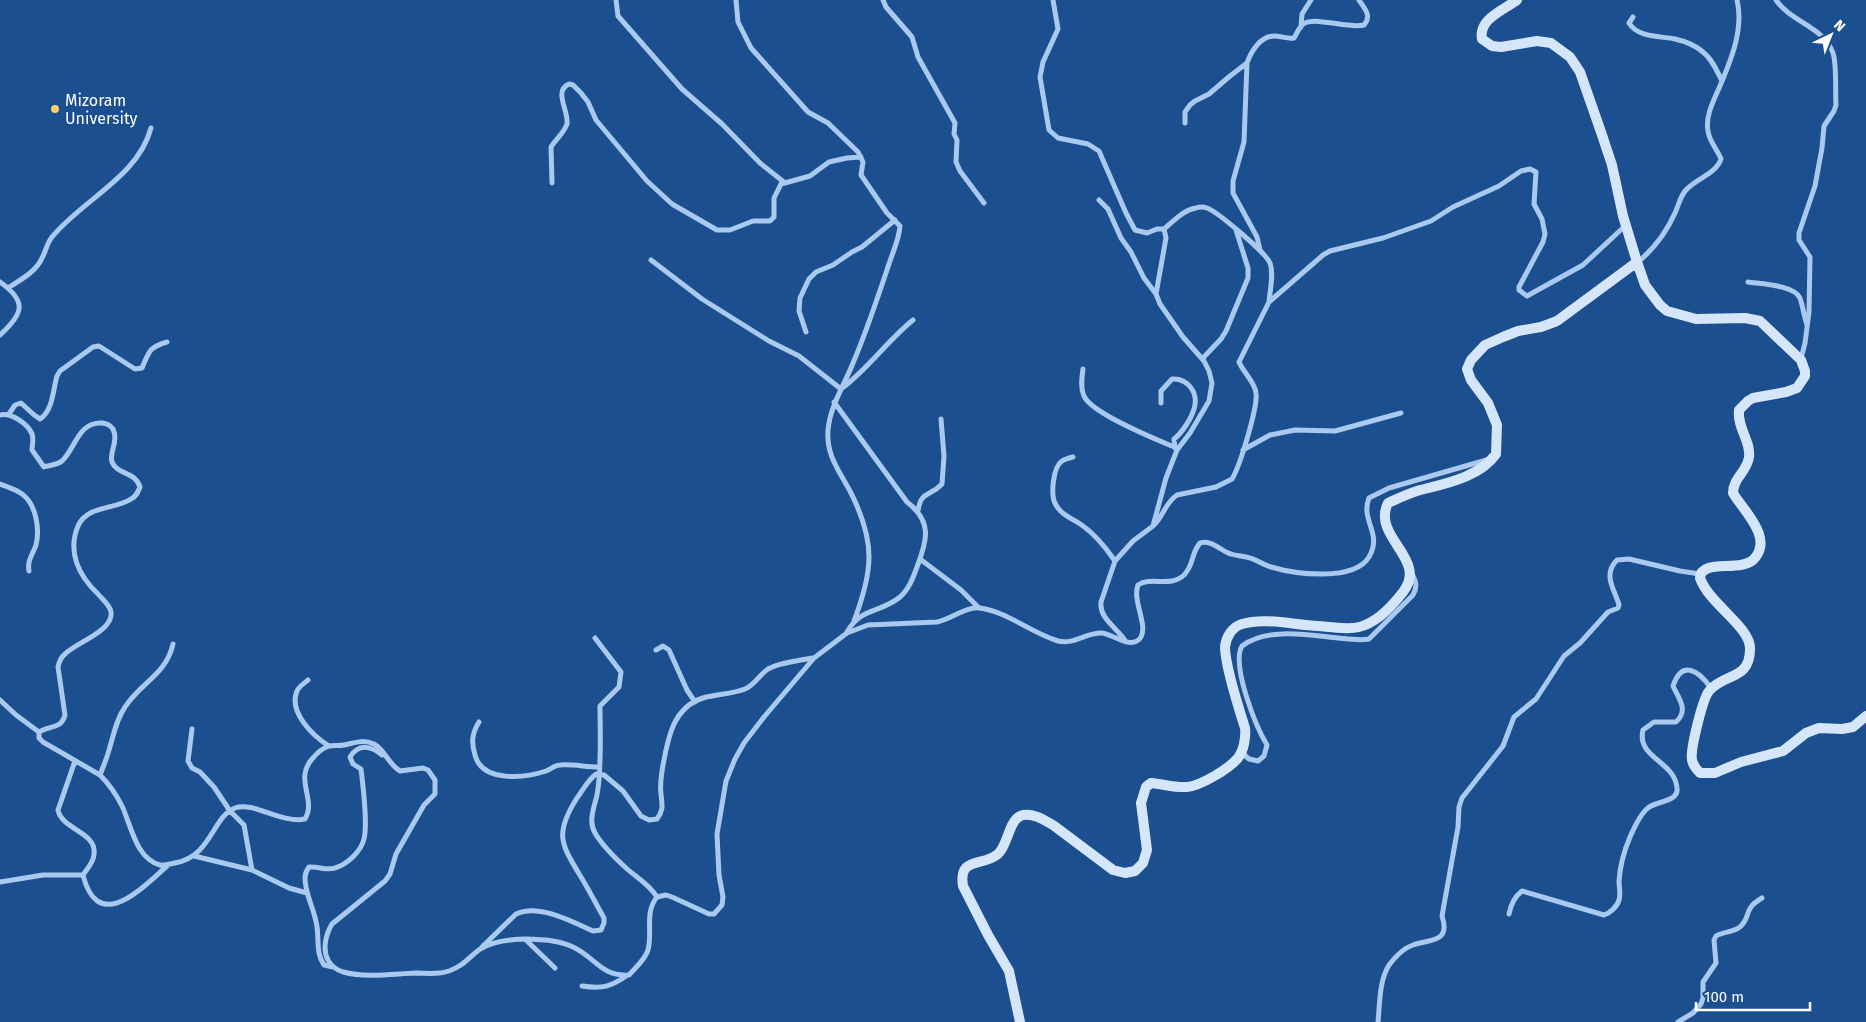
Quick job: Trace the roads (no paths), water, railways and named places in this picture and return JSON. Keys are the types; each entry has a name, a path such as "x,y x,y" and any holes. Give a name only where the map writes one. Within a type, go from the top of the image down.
{"street":[{"path":"616,0 618,16 682,89 722,124 760,163 785,183"},
{"path":"736,0 738,22 751,48 801,106 828,123 861,157 863,162 861,175 887,213 900,226 868,326 830,414 828,445 831,459 856,505 866,533 869,550 869,570 865,590 854,621 847,633"},
{"path":"883,0 886,7 912,37 918,57 942,97 945,109 955,123 954,134 957,140 956,162 960,171 984,203"},
{"path":"1053,0 1058,29 1041,67 1040,77 1048,130 1058,138 1088,144 1099,151 1135,230 1147,233 1157,229 1164,229 1186,211 1197,207 1206,208 1236,230 1260,250 1270,264 1269,302"},
{"path":"1260,250 1257,237 1238,203 1233,187 1244,142 1247,64 1250,54 1263,40 1272,36 1294,38 1300,27 1302,14 1311,0"},
{"path":"1300,27 1303,24 1312,22 1354,26 1364,25 1368,15 1359,0"},
{"path":"1378,1022 1382,983 1390,964 1398,954 1409,946 1430,942 1438,938 1444,929 1445,923 1442,916 1462,798 1503,746 1514,717 1536,699 1564,656 1580,643 1608,612 1618,608 1618,601 1610,583 1614,563 1617,560 1629,559 1680,572 1700,574 1709,567 1730,567 1749,564 1756,558 1759,552 1760,536 1733,493 1733,486 1744,471 1749,456 1749,450 1739,425 1739,410 1753,398 1793,391 1805,376 1801,360 1760,321 1745,318 1696,319 1668,311 1656,300 1645,285 1626,226 1612,165 1580,72 1570,57 1551,43 1537,42 1501,47 1492,46 1482,39 1481,34 1486,21 1517,0"},
{"path":"1241,752 1249,760 1258,761 1264,756 1267,745 1253,717 1244,686 1239,656 1242,646 1247,642 1266,636 1296,633 1369,639 1416,590 1416,582 1403,554 1384,523 1384,514 1388,503 1409,494 1463,477 1485,465 1493,458 1497,449 1497,425 1488,402 1471,380 1468,369 1471,360 1485,345 1507,335 1557,321 1651,251 1671,222 1685,191 1720,163 1721,159 1709,137 1707,120 1730,61 1739,25 1740,18 1737,0"},
{"path":"1776,0 1785,11 1817,32 1830,46 1834,59 1836,105 1824,126 1815,186 1799,233 1800,240 1810,257 1808,325 1801,360"},
{"path":"1632,18 1629,23 1636,31 1683,42 1703,51 1710,59 1722,81"},
{"path":"1185,123 1185,112 1190,105 1209,94 1247,64"},
{"path":"552,183 550,147 565,129 567,122 562,91 564,86 569,84 573,85 581,93 588,102 596,120 647,181 672,204 711,228 724,231 753,221 770,221 774,217 773,207 776,192 781,184 810,176 829,162 861,157"},
{"path":"8,288 35,269 42,260 51,238 125,170 142,151 151,128"},
{"path":"1126,642 1100,608 1115,561 1133,540 1158,522 1171,499 1177,495 1207,489 1228,482 1235,474 1254,410 1256,393 1239,362 1269,302 1296,277 1330,251 1383,238 1418,224 1431,221 1453,207 1499,186 1526,169 1536,172 1533,198 1542,219 1545,234 1543,242 1519,287 1519,290 1527,296 1583,265 1626,226"},
{"path":"1099,200 1108,209 1121,238 1131,252 1144,278 1156,294 1160,304 1202,359 1209,371 1212,383 1212,393 1204,410 1176,449 1153,526"},
{"path":"806,332 799,311 800,298 809,279 816,272 862,247 895,220"},
{"path":"1156,294 1166,238 1164,229"},
{"path":"1202,359 1221,340 1248,278 1248,268 1236,230"},
{"path":"651,260 702,299 769,341 799,356 841,390"},
{"path":"0,282 17,297 20,307 18,316 0,335"},
{"path":"1748,282 1782,287 1796,292 1808,325"},
{"path":"841,390 860,374 888,342 913,320"},
{"path":"9,414 16,405 21,403 36,417 40,419 43,417 49,408 60,371 93,347 99,346 135,369 142,368 150,349 167,342"},
{"path":"1083,369 1081,384 1086,400 1102,412 1131,428 1176,449"},
{"path":"1161,403 1161,391 1172,379 1185,381 1192,388 1194,408 1184,427 1174,439 1176,449"},
{"path":"834,402 907,502 918,511"},
{"path":"1242,450 1270,435 1295,430 1335,431 1401,413"},
{"path":"0,415 9,414 29,429 33,436 32,450 44,467 62,461 79,434 87,427 103,423 110,426 114,431 115,439 111,460 114,466 138,481 140,487 137,494 131,500 90,512 78,525 74,552 76,564 87,583 108,605 111,613 110,619 101,630 66,652 60,660 58,667 65,715 59,725 44,728 39,732"},
{"path":"854,621 894,601 910,585 925,547 926,535 918,511 920,500 922,496 936,490 942,484 944,456 941,419"},
{"path":"1073,457 1062,461 1058,465 1054,480 1054,500 1056,505 1065,515 1093,534 1115,561"},
{"path":"656,897 660,895 672,897 709,914 714,914 719,910 723,897 719,875 718,834 723,796 730,770 744,743 814,658 847,633 868,625 937,622 947,620 967,610 979,608 1005,616 1058,641 1071,642 1104,633 1126,642 1135,642 1142,636 1143,631 1136,594 1138,585 1144,582 1178,580 1192,566 1195,552 1200,543 1209,542 1228,553 1250,558 1278,569 1322,574 1337,574 1349,571 1364,562 1371,550 1373,530 1366,514 1369,498 1389,488 1493,458"},
{"path":"0,484 22,494 28,500 37,522 37,542 29,560 29,571"},
{"path":"920,559 961,590 979,608"},
{"path":"1020,1022 1009,971 988,936 964,886 962,879 965,868 997,855 1004,847 1012,826 1018,817 1029,815 1044,819 1113,870 1125,873 1135,871 1142,863 1147,850 1141,803 1146,787 1151,783 1183,787 1197,784 1224,769 1238,758 1241,752 1246,736 1245,728 1228,666 1225,647 1232,630 1243,624 1260,622 1359,627 1374,620 1398,598 1407,587 1411,572"},
{"path":"1700,574 1703,585 1723,611 1741,627 1750,643 1750,650 1746,667 1735,676 1711,688 1703,702 1692,759 1697,770 1704,774 1721,771 1740,762 1782,751 1806,734 1819,728 1842,729 1853,727 1866,716"},
{"path":"595,638 622,672 619,687 600,706 599,773 592,818 595,833 615,857 641,878 656,897"},
{"path":"100,775 120,715 132,697 168,661 173,644"},
{"path":"656,650 663,646 667,647 694,702"},
{"path":"334,967 328,961 326,954 325,944 329,929 332,924 386,881 396,854 424,805 435,794 435,780 428,770 423,768 400,771 372,748 361,748 353,754 351,761 360,769 364,840 351,859 328,870 309,868 305,877 317,927 320,959 324,965 344,972 359,974 440,974 463,965 516,914 523,911 541,911 594,932 601,930 604,918 568,856 562,838 566,820 587,783 594,775 599,773 604,775 623,791 641,816 649,820 657,818 663,807 661,794 662,774 669,736 677,718 694,702 745,689 769,669 814,658"},
{"path":"1509,914 1516,895 1522,891 1604,915 1614,909 1620,899 1620,875 1623,856 1640,819 1648,807 1669,800 1677,794 1678,790 1670,771 1645,748 1642,742 1643,730 1654,722 1676,722 1681,718 1683,706 1673,686 1676,676 1681,671 1696,672 1711,688"},
{"path":"308,680 298,691 296,703 298,711 314,735 329,746"},
{"path":"0,700 39,732"},
{"path":"479,722 473,731 472,744 476,760 483,769 498,775 514,777 546,771 558,765 599,767"},
{"path":"192,728 188,761 192,768 200,772 214,787 230,811 244,825 252,870"},
{"path":"39,732 39,738 43,742 100,775 113,790 122,805 141,850 152,862 162,865 182,862 194,856 230,811 241,806 297,821 305,819 308,813 304,780 305,771 310,761 329,746 367,742 380,748 386,758"},
{"path":"76,761 58,810 64,823 83,834 94,847 93,860 83,876"},
{"path":"194,856 252,870 289,888 308,893"},
{"path":"83,876 90,896 98,902 111,906 128,898 168,864"},
{"path":"0,882 43,876 83,876"},
{"path":"582,986 606,987 616,984 628,975 644,957 648,950 650,912 656,897"},
{"path":"1678,1022 1693,1013 1704,998 1703,982 1716,963 1714,940 1716,936 1740,927 1744,923 1748,909 1762,898"},
{"path":"480,949 503,942 525,939 565,943 580,950 607,972 615,975 628,975"},
{"path":"525,939 555,968"}],"place":[{"name":"Mizoram University","path":"55,109"}]}
